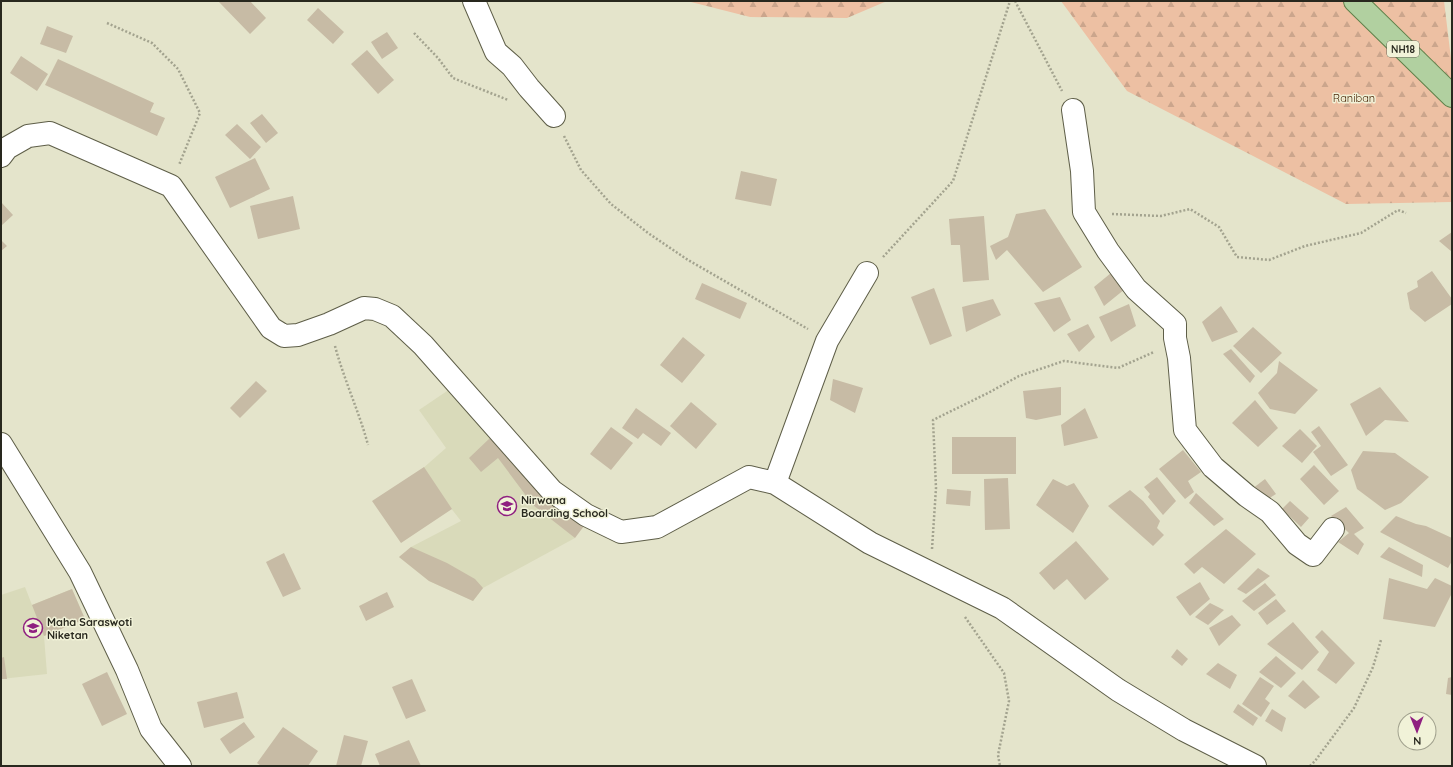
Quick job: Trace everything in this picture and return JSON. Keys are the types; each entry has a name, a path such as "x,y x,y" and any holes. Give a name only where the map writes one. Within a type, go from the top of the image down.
{"main road":[{"name":"NH18","path":"1355,1 1452,96"}],"street":[{"path":"474,1 496,52 512,66 554,116"},
{"path":"1073,110 1082,171 1084,212 1108,251 1136,289 1175,324 1175,338 1179,358 1185,430 1213,467 1247,496 1270,512 1297,544 1313,555 1333,529"},
{"path":"1,156 7,148 28,136 50,133 171,186 271,328 284,336 298,335 329,324 364,308 375,309 392,316 423,345 552,491 586,516 621,532 657,527 749,477 775,483 870,542 931,574 1002,608 1118,690 1184,730 1255,766"},
{"path":"775,483 827,340 867,273"},
{"path":"1,444 80,572 127,670 151,729 180,766"}],"path":[{"path":"867,273 953,181 1010,1"},
{"path":"1015,1 1073,110"},
{"path":"107,23 152,43 178,69 200,114 171,186"},
{"path":"414,34 438,58 452,78 513,102"},
{"path":"554,116 581,170 611,204 648,233 688,260 827,340"},
{"path":"1084,212 1161,216 1190,209 1218,227 1237,257 1269,260 1305,246 1361,233 1398,210 1406,213"},
{"path":"329,324 340,368 363,426 368,445"},
{"path":"931,574 936,488 933,420 1019,376 1064,361 1118,368 1158,350 1179,358"},
{"path":"960,612 969,622 1004,673 1010,701 998,754 1000,766"},
{"path":"1310,766 1354,708 1373,667 1381,640"}],"shaded area":[{"name":"Nirwana Boarding School","path":"450,389 490,438 542,492 575,538 483,588 473,601 429,581 399,557 411,547 461,521 421,470 446,448 419,410"},
{"name":"Maha Saraswoti Niketan","path":"25,587 32,605 72,589 85,619 44,636 47,674 1,679 1,595"}],"green space":[{"path":"687,1 887,1 847,18 750,17"},
{"name":"Raniban","path":"1061,1 1444,1 1452,67 1452,202 1346,204 1127,91"}],"building":[{"path":"218,1 250,1 266,18 250,34"},
{"path":"318,8 344,32 333,44 307,20"},
{"path":"47,26 73,36 66,53 40,44"},
{"path":"387,32 398,48 382,59 371,42"},
{"path":"367,50 394,80 378,94 351,64"},
{"path":"21,56 48,74 37,91 10,73"},
{"path":"58,59 154,103 150,112 165,118 157,136 45,85"},
{"path":"262,114 278,133 266,143 250,123"},
{"path":"237,124 261,147 250,159 225,135"},
{"path":"255,158 270,189 230,208 215,177"},
{"path":"741,171 777,179 771,206 735,199"},
{"path":"293,196 300,229 258,239 250,206"},
{"path":"1,202 13,215 1,226"},
{"path":"1045,209 1082,267 1043,292 1007,250 996,260 990,246 1008,237 1016,214"},
{"path":"984,216 989,280 963,282 960,245 951,245 949,219"},
{"path":"1452,232 1452,252 1439,241"},
{"path":"1,240 7,246 1,251"},
{"path":"1432,271 1452,299 1452,304 1425,322 1410,309 1407,293 1418,287 1417,281"},
{"path":"1111,273 1125,289 1104,306 1094,287"},
{"path":"702,283 747,303 740,319 695,299"},
{"path":"934,288 952,336 930,345 911,297"},
{"path":"1060,297 1071,320 1054,332 1034,303"},
{"path":"993,299 1001,315 966,332 962,307"},
{"path":"1129,304 1136,326 1111,342 1099,317"},
{"path":"1221,306 1238,332 1212,342 1202,322"},
{"path":"1088,324 1095,337 1079,352 1067,334"},
{"path":"1253,327 1282,353 1261,373 1233,346"},
{"path":"683,337 705,355 682,383 660,365"},
{"path":"1231,349 1255,376 1250,383 1223,354"},
{"path":"1279,361 1318,390 1295,414 1270,409 1258,393 1277,373"},
{"path":"833,379 863,388 855,413 830,400"},
{"path":"256,381 267,391 240,418 230,408"},
{"path":"1061,387 1061,415 1036,420 1026,418 1023,391"},
{"path":"1380,387 1409,422 1385,420 1366,436 1350,404"},
{"path":"1255,400 1278,428 1258,447 1232,423"},
{"path":"691,402 717,424 696,449 670,426"},
{"path":"636,408 671,433 661,446 643,433 638,439 622,428"},
{"path":"1085,408 1098,438 1064,446 1061,425"},
{"path":"1319,426 1348,465 1331,476 1313,452 1321,446 1311,432"},
{"path":"611,427 633,443 611,470 590,454"},
{"path":"1300,429 1317,446 1302,463 1282,446"},
{"path":"952,437 1016,437 1016,474 952,474"},
{"path":"490,438 542,492 587,522 575,538 533,505 498,458 481,472 469,458"},
{"path":"1183,450 1201,472 1188,481 1194,492 1185,499 1159,469"},
{"path":"1363,451 1395,453 1429,477 1401,503 1385,510 1357,489 1351,470"},
{"path":"1314,465 1339,491 1324,505 1300,479"},
{"path":"424,467 452,509 401,543 372,501"},
{"path":"1157,477 1176,501 1163,515 1148,497 1150,494 1144,487"},
{"path":"1008,478 1010,529 985,530 984,479"},
{"path":"1053,479 1067,486 1074,483 1089,506 1073,533 1036,505"},
{"path":"1265,479 1276,494 1263,502 1252,489"},
{"path":"947,489 971,491 970,506 946,504"},
{"path":"1130,490 1143,501 1160,521 1157,528 1164,535 1153,546 1108,506"},
{"path":"1196,493 1224,519 1214,526 1189,503"},
{"path":"1290,501 1309,518 1301,527 1282,509"},
{"path":"1346,507 1364,528 1354,534 1364,544 1358,555 1338,542 1349,533 1331,516"},
{"path":"1396,516 1416,524 1426,526 1452,538 1452,561 1448,568 1380,532"},
{"path":"1226,529 1256,554 1224,584 1202,567 1194,574 1184,564"},
{"path":"1076,541 1109,579 1085,600 1067,579 1054,590 1039,573"},
{"path":"411,547 447,563 475,579 483,588 473,601 429,581 399,557"},
{"path":"1389,547 1423,565 1422,577 1380,557"},
{"path":"284,553 301,589 283,597 266,562"},
{"path":"1258,568 1270,576 1246,594 1237,589"},
{"path":"1389,578 1427,589 1435,578 1452,586 1452,593 1435,627 1383,619"},
{"path":"1200,582 1210,599 1190,616 1176,597"},
{"path":"1265,583 1276,595 1254,611 1242,601"},
{"path":"72,589 85,619 44,636 32,605"},
{"path":"387,592 394,607 366,621 359,606"},
{"path":"1276,599 1286,611 1267,625 1258,613"},
{"path":"1210,603 1224,610 1208,625 1195,617"},
{"path":"1232,615 1241,625 1219,646 1209,628"},
{"path":"1293,622 1319,652 1302,670 1267,644"},
{"path":"1322,630 1355,663 1336,684 1317,670 1329,652 1315,637"},
{"path":"1177,649 1188,659 1182,666 1171,657"},
{"path":"1276,656 1296,673 1281,688 1259,672"},
{"path":"4,657 7,679 1,679 1,658"},
{"path":"1218,663 1237,675 1230,689 1206,674"},
{"path":"107,672 127,714 102,726 82,684"},
{"path":"1260,677 1274,686 1265,699 1270,703 1261,717 1242,704"},
{"path":"1452,677 1452,695 1446,694 1448,678"},
{"path":"412,679 426,711 406,719 392,687"},
{"path":"1303,680 1320,697 1305,709 1288,696"},
{"path":"237,692 244,718 204,728 197,702"},
{"path":"1238,704 1258,718 1253,726 1233,712"},
{"path":"1272,709 1286,718 1282,732 1265,721"},
{"path":"244,722 255,737 230,754 220,739"},
{"path":"283,727 318,751 308,766 261,766 257,763"},
{"path":"344,735 368,741 361,766 336,766"},
{"path":"409,740 421,766 380,766 375,754"}],"place":[{"name":"Nirwana Boarding School","path":"507,506"},
{"name":"Maha Saraswoti Niketan","path":"33,628"}]}
